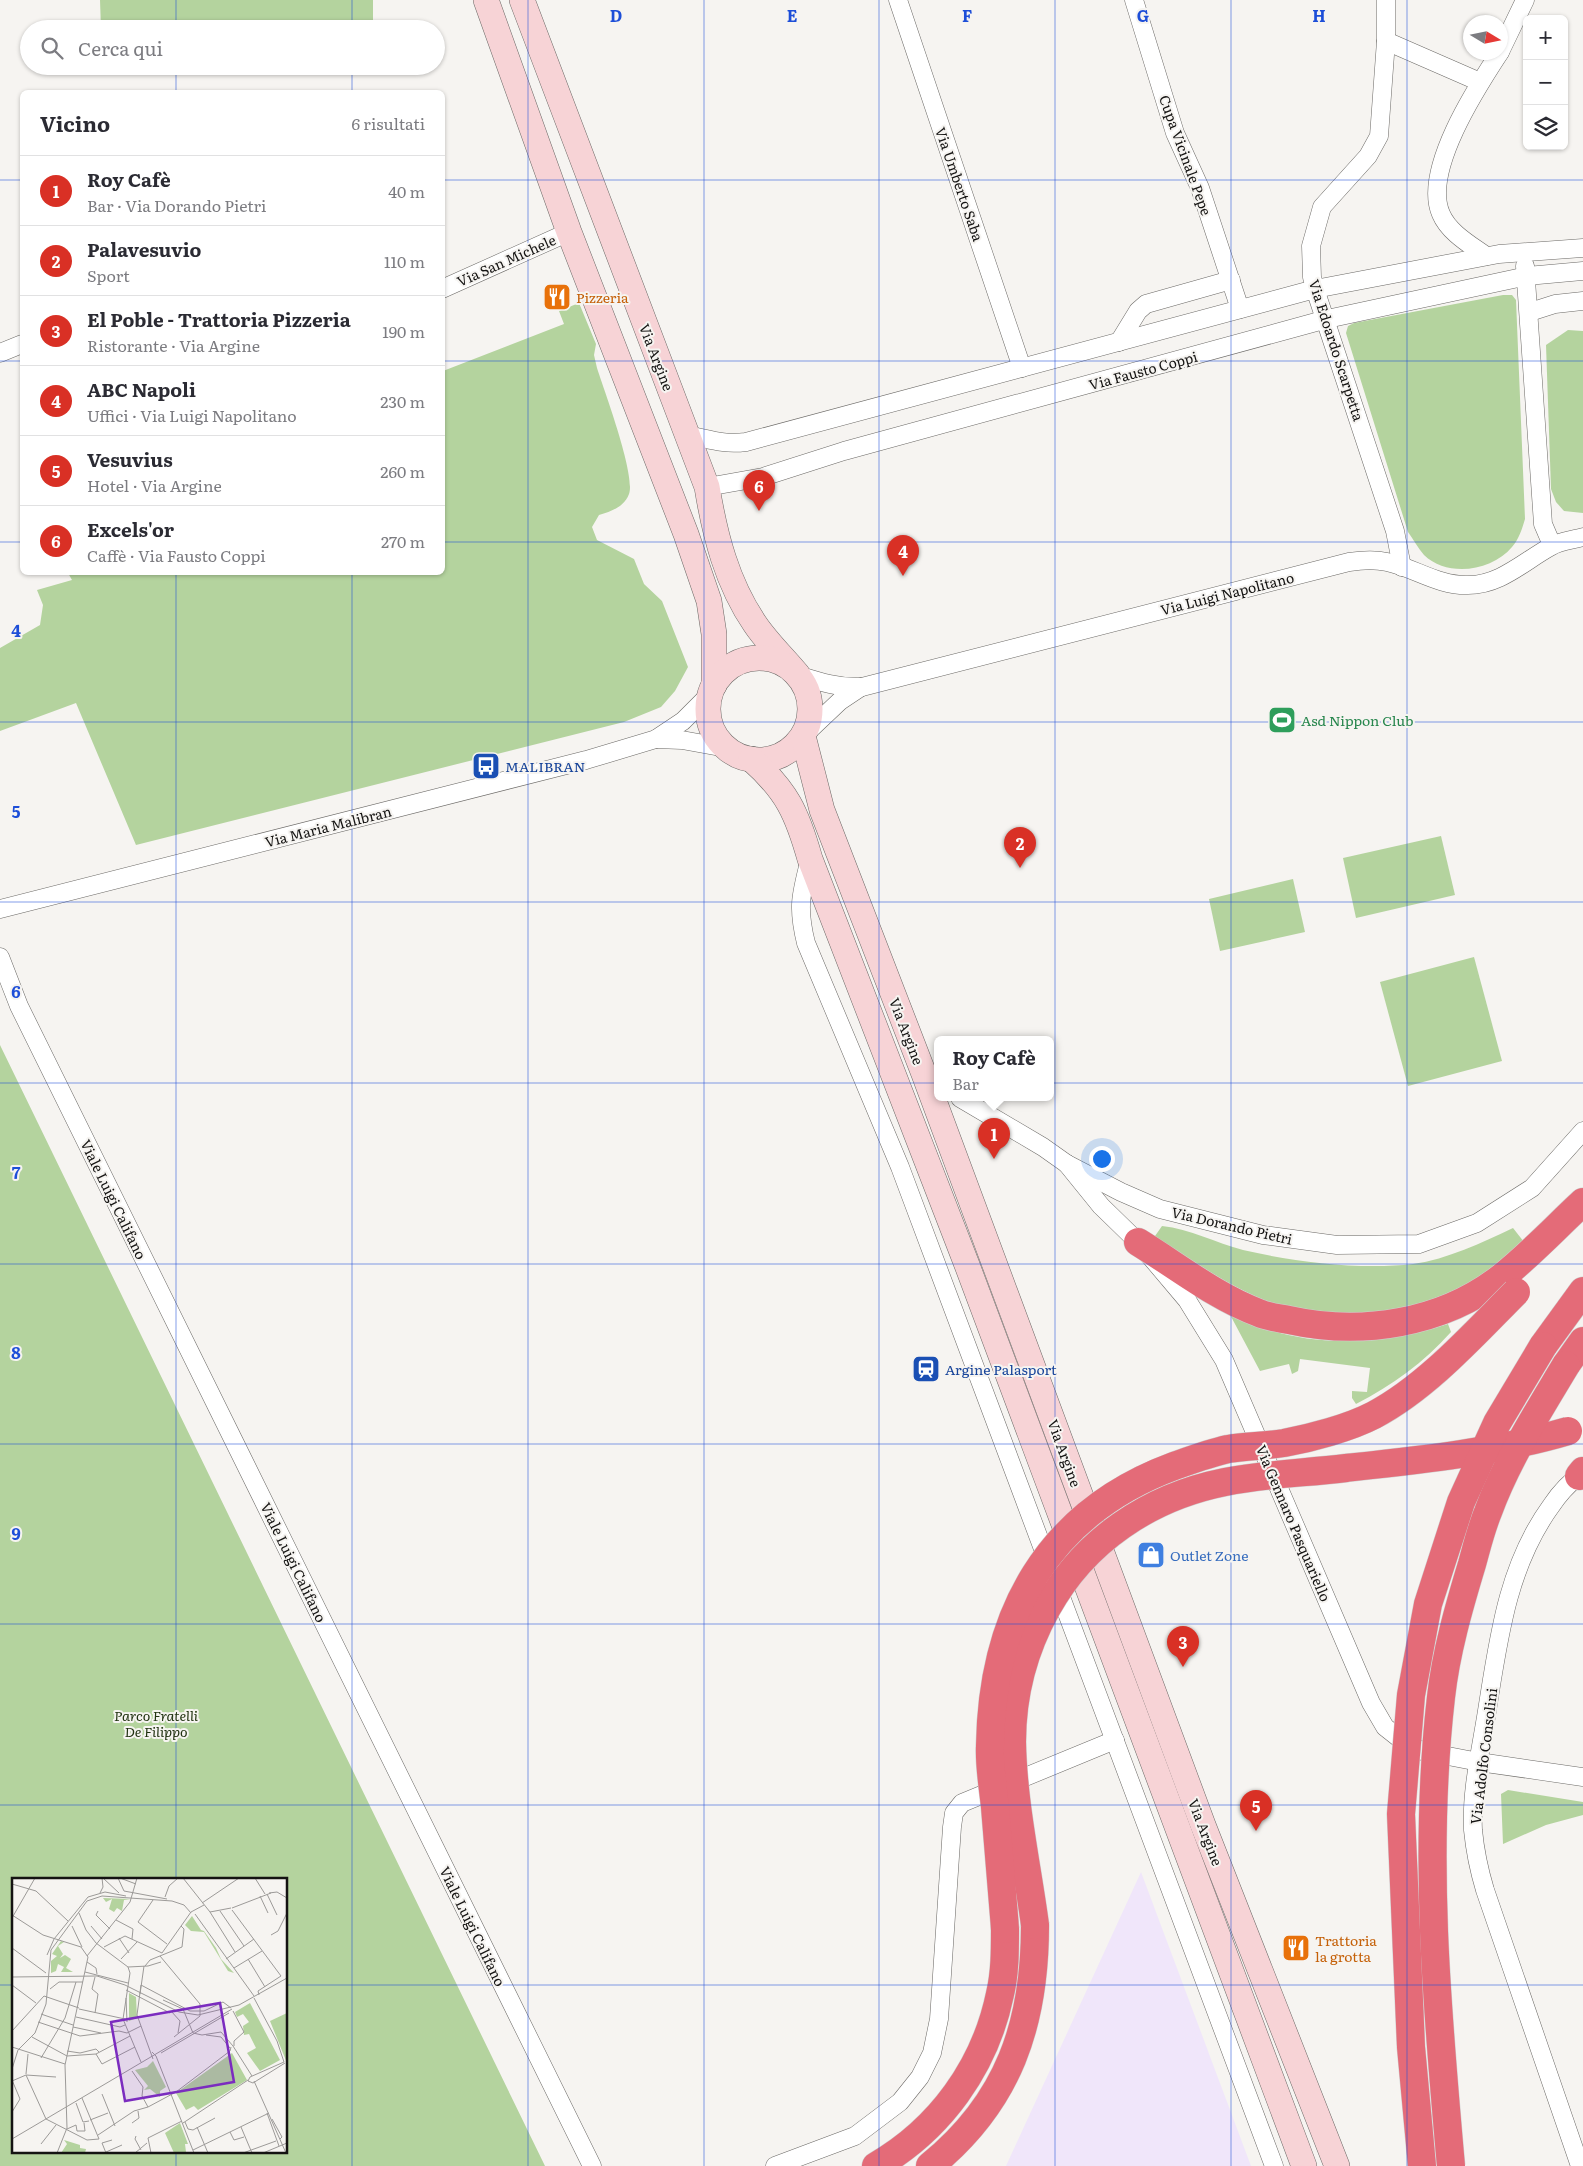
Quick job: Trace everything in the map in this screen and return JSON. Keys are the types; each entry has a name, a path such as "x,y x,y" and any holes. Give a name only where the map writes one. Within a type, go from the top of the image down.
{"highway":[{"path":"1138,1242 1222,1294 1260,1314 1318,1326 1368,1326 1410,1321 1460,1302 1501,1278 1583,1203"},
{"path":"876,2166 914,2141 934,2122 971,2073 983,2049 1000,1994 1005,1929 990,1748 994,1679 1008,1627 1021,1599 1056,1546 1085,1518 1121,1492 1172,1467 1227,1449 1286,1442 1325,1433 1373,1416 1412,1390 1473,1336 1516,1292 1583,1203"},
{"path":"1422,2166 1411,2047 1401,1814 1411,1695 1428,1604 1461,1502 1497,1423 1543,1346 1583,1291"},
{"path":"1451,2166 1440,2043 1432,1913 1432,1808 1441,1696 1456,1617 1488,1511 1524,1436 1566,1365 1583,1341"},
{"path":"930,2166 950,2150 972,2126 1006,2076 1018,2047 1028,2011 1035,1955 1035,1926 1015,1780 1012,1741 1015,1701 1024,1659 1036,1628 1057,1591 1090,1550 1113,1530 1166,1500 1225,1482 1372,1465 1506,1446 1576,1428"}],"street":[{"path":"486,0 569,232 683,526 710,602 714,634 712,689 708,709 711,726 726,748 751,759 771,759 781,756 797,744 803,736 811,709 808,691 798,675 775,660 761,657 747,659 724,672 712,689"},
{"name":"Via Argine","path":"522,0 707,487 714,532 738,595 756,626 798,675"},
{"name":"Via Umberto Saba","path":"898,0 1022,368"},
{"name":"Cupa Vicinale Pepe","path":"1134,0 1176,133 1200,188 1240,309"},
{"name":"Via Edoardo Scarpetta","path":"1386,0 1386,41 1379,136 1368,156 1322,207 1311,246 1312,277 1315,289 1327,319 1395,531 1402,567"},
{"path":"1508,36 1526,0"},
{"path":"1386,41 1480,82"},
{"path":"1486,256 1453,231 1441,214 1438,200 1439,182 1447,148 1460,116 1495,60"},
{"name":"Via San Michele","path":"445,288 569,232"},
{"path":"687,435 712,439 727,445 746,442 1315,289 1486,256 1583,248"},
{"path":"1523,252 1530,312 1543,524 1552,545"},
{"name":"Via Fausto Coppi","path":"707,487 763,477 854,449 1327,319 1527,276 1582,270"},
{"path":"1119,342 1138,311 1146,304 1230,280"},
{"path":"1530,312 1556,304 1583,301"},
{"path":"0,353 20,345"},
{"name":"Via Luigi Napolitano","path":"798,675 826,684 862,687 1349,562 1368,559 1388,562 1447,584 1468,586 1492,582 1515,570 1552,545 1583,537"},
{"name":"Via Luigi Napolitano","path":"803,736 840,701 862,687"},
{"name":"Via Maria Malibran","path":"0,910 566,765 656,739 684,721 712,689"},
{"name":"Via Argine","path":"803,736 822,810 931,1079"},
{"name":"Via Maria Malibran","path":"656,739 682,740 726,748"},
{"name":"Via Argine","path":"751,759 782,790 800,824 810,859 967,1265 1304,2166"},
{"path":"810,859 800,898 800,921 806,943 900,1167 1274,2166"},
{"name":"Viale Luigi Califano","path":"0,957 23,1015 592,2166"},
{"name":"Via Argine","path":"939,1101 1203,1825 1337,2166"},
{"name":"Via Dorando Pietri","path":"965,1101 1043,1147 1067,1164 1121,1192 1160,1209 1263,1235 1337,1245 1419,1244 1477,1223 1532,1188 1583,1131"},
{"name":"Via Gennaro Pasquariello","path":"1067,1164 1101,1206 1138,1242 1187,1300 1224,1360 1378,1716 1394,1735 1414,1748 1479,1762 1583,1776"},
{"name":"Via Adolfo Consolini","path":"1580,2166 1476,1859 1473,1828 1479,1762 1500,1627 1518,1566 1538,1524 1558,1496 1582,1473"},
{"path":"775,2166 855,2136 900,2102 920,2077 932,2053 939,2019 954,1813 962,1803 1115,1740"}],"shaded area":[{"path":"1141,1872 1251,2166 1006,2166"}],"green space":[{"path":"100,0 373,0 373,20 101,20"},
{"path":"1503,295 1512,295 1516,300 1525,519 1520,534 1512,547 1493,562 1470,569 1445,567 1424,555 1408,532 1346,333 1348,326 1354,323"},
{"path":"579,303 596,344 594,355 597,368 628,469 630,484 627,498 613,510 599,515 592,527 597,540 634,559 644,584 662,601 688,667 675,691 661,707 624,722 136,845 76,703 0,731 0,648 40,625 43,605 37,590 72,580 69,575 445,575 445,370 564,324 559,311"},
{"path":"1568,330 1583,331 1583,513 1564,511 1556,502 1551,489 1546,345"},
{"path":"1441,836 1455,895 1356,918 1343,858"},
{"path":"1293,879 1305,932 1220,951 1209,899"},
{"path":"1474,957 1502,1061 1408,1086 1380,982"},
{"name":"Parco Fratelli De Filippo","path":"0,1045 545,2166 0,2166"},
{"path":"1162,1226 1183,1230 1243,1250 1263,1254 1328,1264 1371,1266 1393,1266 1426,1262 1464,1250 1513,1228 1524,1242 1496,1267 1472,1282 1446,1294 1419,1304 1391,1310 1334,1315 1305,1312 1278,1305 1231,1284 1158,1240 1155,1236"},
{"path":"1227,1309 1261,1327 1284,1334 1331,1341 1354,1341 1401,1336 1448,1324 1451,1332 1430,1354 1407,1372 1383,1389 1356,1404 1352,1398 1352,1391 1367,1392 1370,1368 1300,1359 1298,1371 1292,1374 1289,1364 1260,1371"},
{"path":"1508,1790 1583,1802 1583,1815 1546,1825 1503,1844 1501,1794"}],"place":[{"name":"Pizzeria","path":"557,297"},
{"name":"Excels'or","path":"759,511"},
{"name":"ABC Napoli","path":"903,576"},
{"name":"Asd Nippon Club","path":"1282,720"},
{"name":"MALIBRAN","path":"486,766"},
{"name":"Palavesuvio","path":"1020,868"},
{"name":"Roy Cafè","path":"994,1159"},
{"name":"Argine Palasport","path":"926,1369"},
{"name":"Outlet Zone","path":"1151,1555"},
{"name":"El Poble - Trattoria Pizzeria","path":"1183,1667"},
{"name":"Vesuvius","path":"1256,1831"},
{"name":"Trattoria la grotta","path":"1296,1948"}]}
